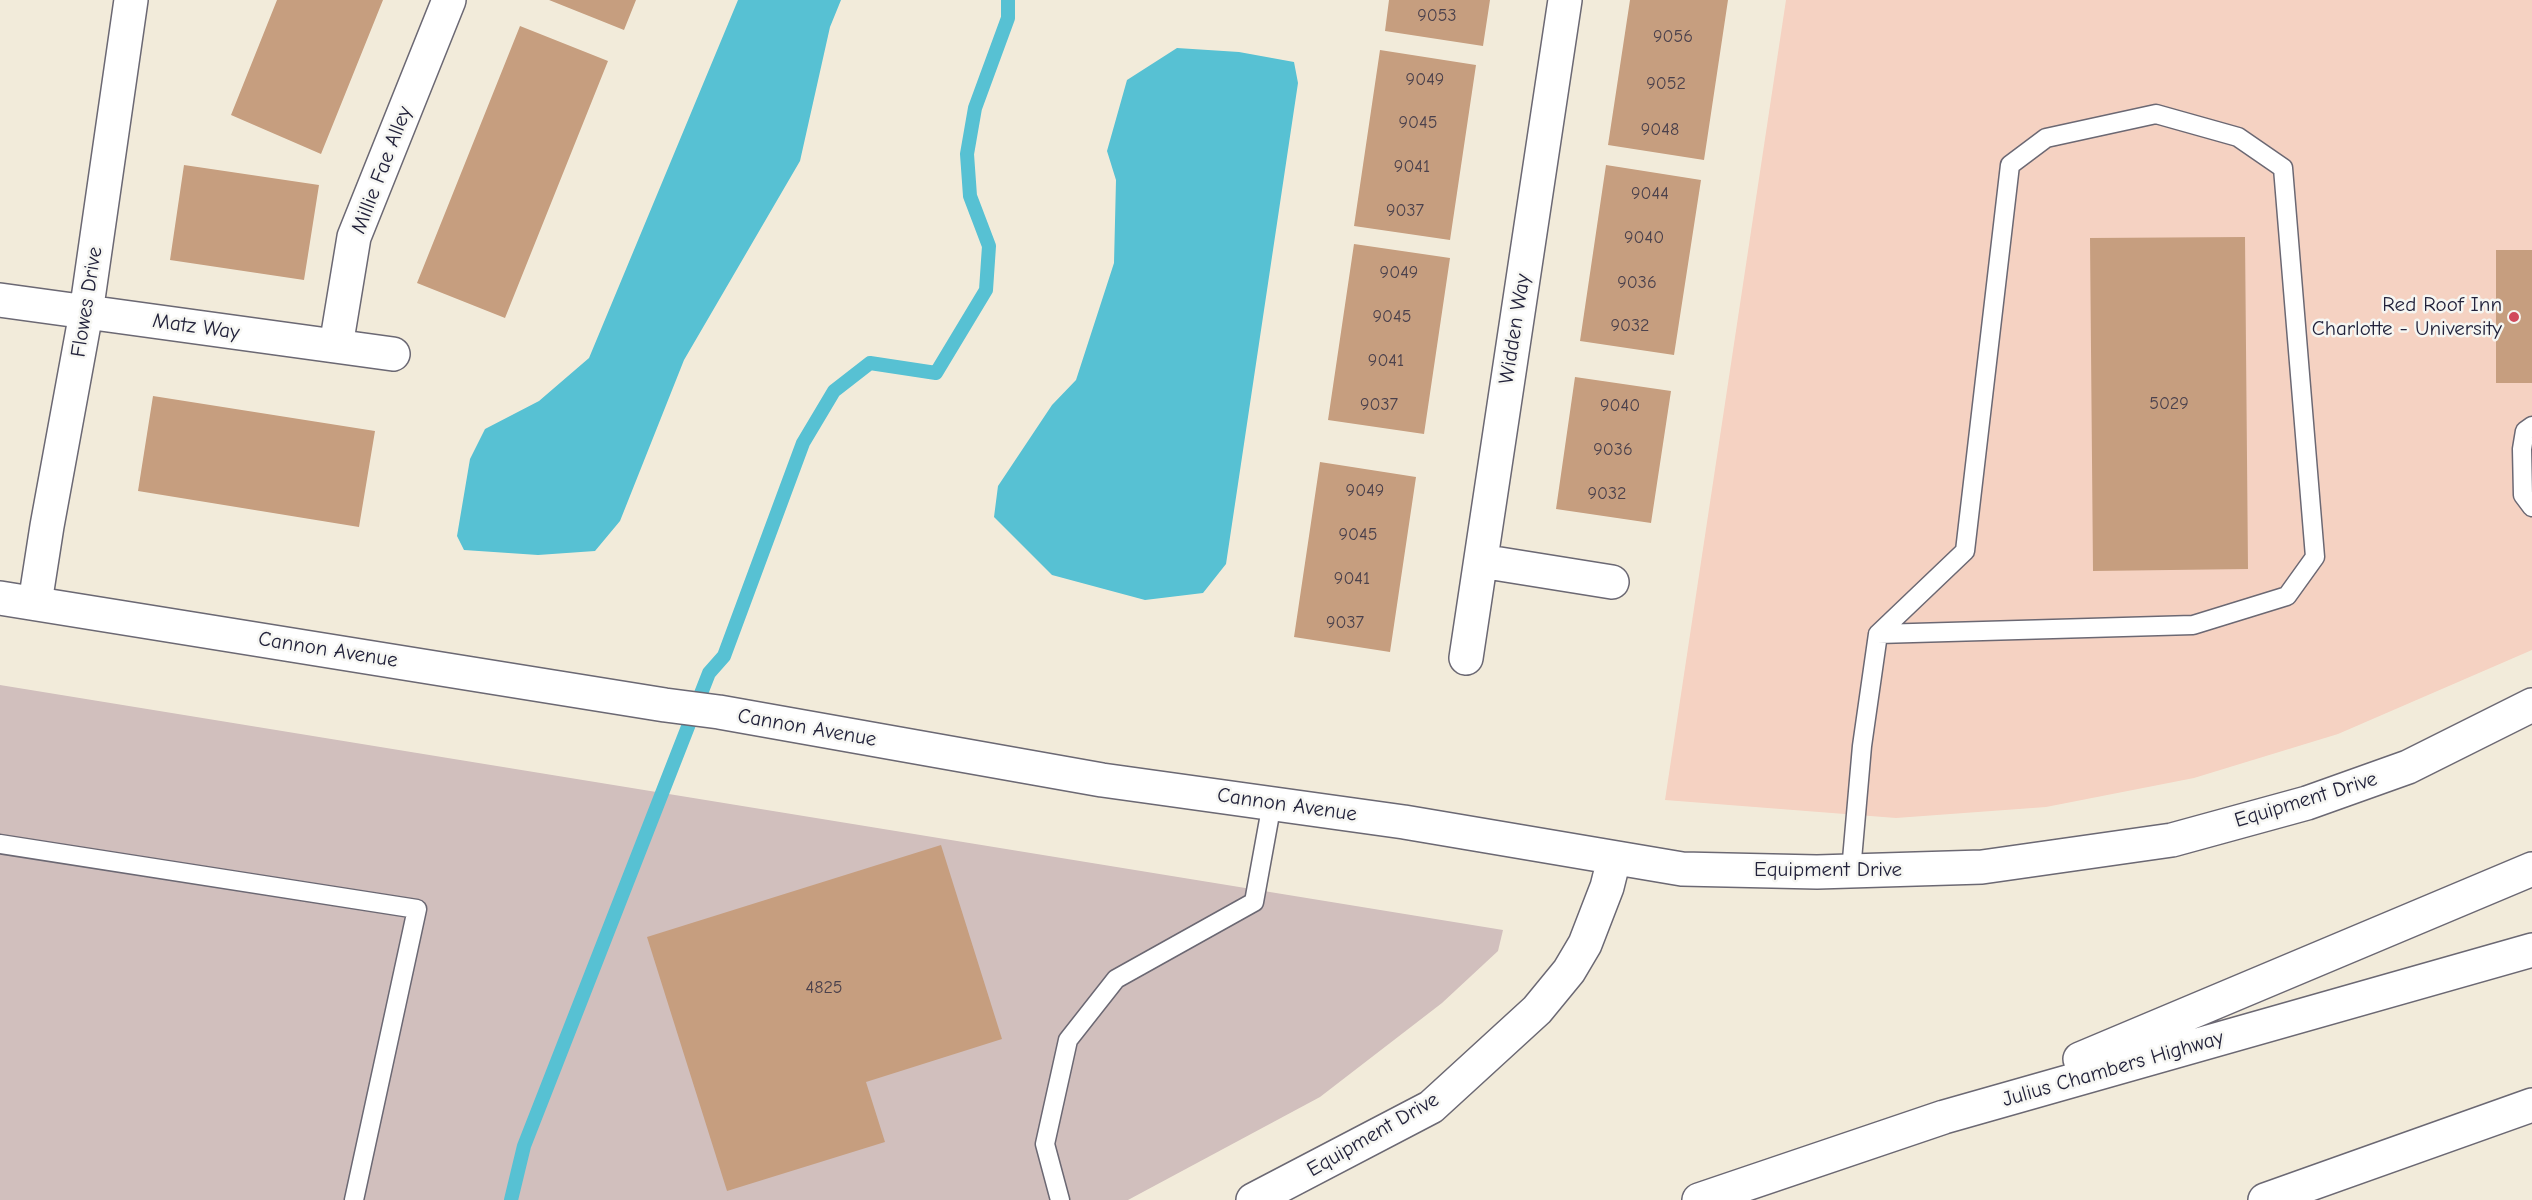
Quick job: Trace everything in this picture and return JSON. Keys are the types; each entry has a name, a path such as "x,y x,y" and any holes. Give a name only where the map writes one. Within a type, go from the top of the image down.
{"main road":[{"name":"Flowes Drive","path":"35,603 86,313 131,0"},
{"name":"Millie Fae Alley","path":"336,346 354,237 449,0"},
{"name":"Widden Way","path":"1466,658 1564,0"},
{"name":"Matz Way","path":"0,300 393,354"},
{"path":"1481,561 1612,582"},
{"name":"Cannon Avenue","path":"0,597 719,712 1102,780 1404,822 1614,859"},
{"name":"Equipment Drive","path":"1253,1200 1431,1107 1537,1010 1569,971 1585,944 1607,887 1614,859 1682,869 1851,871 1982,867 2172,840 2307,803 2408,767 2532,705"},
{"path":"1944,1117 2532,869"},
{"name":"Julius Chambers Highway","path":"1699,1200 1944,1117 2532,950"},
{"path":"2265,1200 2532,1104"}],"lane":[{"path":"1851,871 1862,746 1878,634 1965,551 2010,165 2046,138 2156,114 2238,137 2283,168 2315,557 2287,596 2193,625 1878,634"},
{"path":"2532,426 2525,431 2522,449 2523,495 2532,507"},
{"path":"1060,1200 1045,1144 1068,1040 1116,979 1254,903 1272,803"},
{"path":"0,844 417,909 354,1200"}],"shaded area":[{"path":"1786,0 2532,0 2532,650 2338,734 2194,778 2046,807 1896,818 1665,800"},
{"path":"0,685 1503,930 1498,951 1442,1003 1320,1097 1128,1200 0,1200"}],"water":[{"path":"738,0 841,0 830,27 800,161 684,360 620,521 595,551 538,555 464,550 457,536 470,459 485,429 539,401 589,358"},
{"path":"1177,48 1239,52 1294,62 1298,83 1226,564 1203,593 1145,600 1052,575 994,517 998,486 1052,405 1076,380 1114,263 1116,180 1107,151 1127,80"}],"building":[{"path":"277,0 383,0 321,154 231,115"},
{"path":"549,0 636,0 624,30"},
{"path":"1389,0 1490,0 1483,46 1385,31"},
{"path":"1630,0 1728,0 1704,160 1608,145"},
{"path":"520,26 608,61 505,318 417,283"},
{"path":"1380,50 1476,65 1450,240 1354,226"},
{"path":"184,165 319,185 304,280 170,260"},
{"path":"1606,165 1701,180 1674,355 1580,341"},
{"path":"2245,237 2248,569 2093,571 2090,238"},
{"path":"1354,244 1450,258 1424,434 1328,420"},
{"name":"Red Roof Inn Charlotte - University","path":"2496,250 2532,250 2532,383 2496,383"},
{"path":"1575,377 1671,391 1651,523 1556,509"},
{"path":"153,396 375,431 359,527 138,491"},
{"path":"1320,462 1416,477 1390,652 1294,637"},
{"path":"941,845 1002,1039 866,1082 885,1142 727,1191 647,937"}],"waterway":[{"path":"511,1200 524,1146 709,673 724,656 803,443 834,391 870,363 936,373 986,290 989,246 970,196 967,154 975,108 1008,18 1008,0"}],"place":[{"name":"Red Roof Inn Charlotte - University","path":"2514,317"}]}
